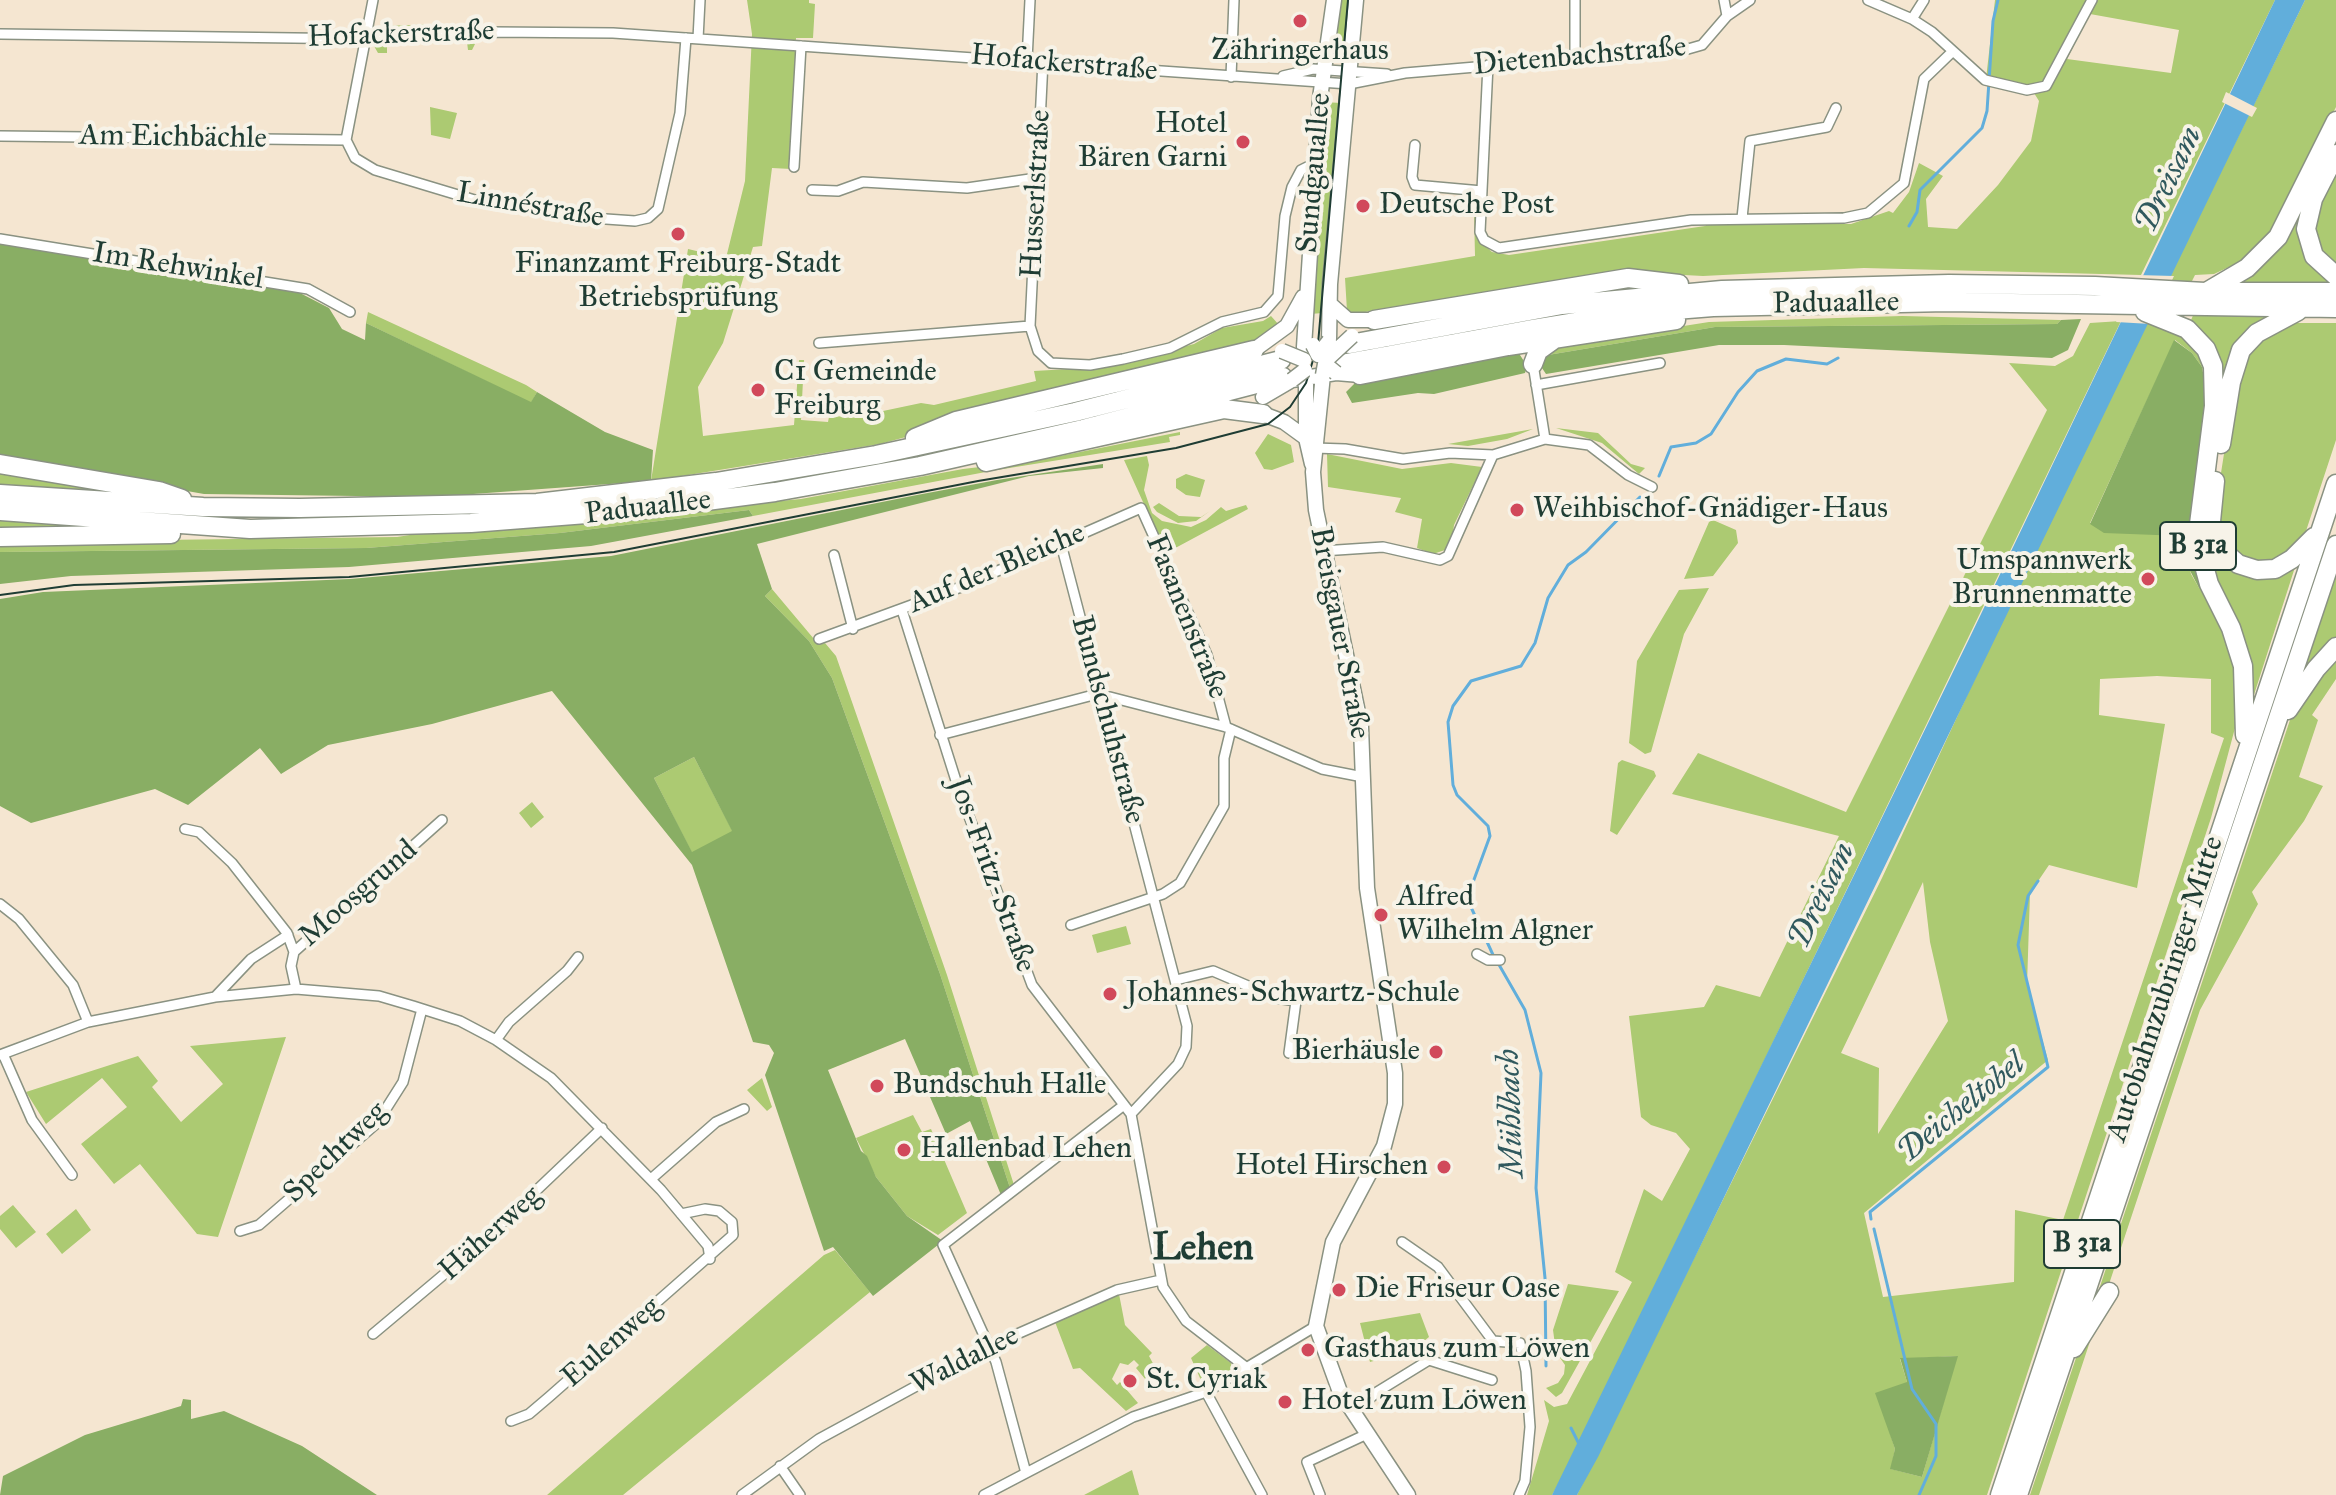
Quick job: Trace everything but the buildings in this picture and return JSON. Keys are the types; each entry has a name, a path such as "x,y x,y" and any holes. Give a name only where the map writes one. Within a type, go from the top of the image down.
{"highway":[{"path":"2201,300 2247,268 2278,237 2336,121"},
{"path":"2336,154 2313,199 2306,229 2314,256 2336,276"},
{"path":"1374,320 1628,278 1722,290"},
{"name":"Paduaallee","path":"1351,340 1562,305 1722,290 1837,285 2095,286 2201,300 2336,308"},
{"name":"Paduaallee","path":"0,494 203,507 390,509 537,503 716,482 876,455 1075,412 1310,374 1563,324 1713,307 1947,302 2135,308 2201,300 2336,292"},
{"path":"920,466 980,463 1039,453 1234,408 1310,374 1671,322 1713,307"},
{"name":"B 31a","path":"2135,308 2187,329 2200,341 2213,366 2215,385 2197,540 2209,584 2231,628 2243,666 2246,748"},
{"path":"2303,308 2257,333 2241,350 2231,382 2211,521 2216,541 2228,557 2257,570 2280,566 2317,536"},
{"path":"1508,346 1520,351 1533,364 1538,351 1554,339"},
{"path":"876,455 956,421 1254,350"},
{"name":"Paduaallee","path":"0,511 250,529 471,523 638,510 775,492 920,466 1310,374"},
{"path":"0,464 159,491 203,507"},
{"name":"Autobahnzubringer Mitte","path":"2000,1495 2336,484"},
{"path":"0,537 190,534 250,529"},
{"name":"Autobahnzubringer Mitte","path":"2018,1495 2336,545"},
{"path":"2273,733 2316,669 2336,647"},
{"path":"2056,1378 2109,1292"}],"street":[{"path":"346,140 373,0"},
{"path":"698,39 700,0"},
{"path":"1027,60 1030,0"},
{"path":"1231,77 1234,0"},
{"name":"Sundgauallee","path":"1310,374 1305,293 1315,163 1329,76 1334,0"},
{"name":"Sundgauallee","path":"1310,374 1329,341 1356,0"},
{"path":"1575,0 1575,61"},
{"path":"1724,0 1727,16"},
{"name":"Dietenbachstraße","path":"1329,76 1575,61 1688,49 1712,37 1727,16 1750,0"},
{"path":"1868,0 1912,19 1990,82 2027,90 2046,86 2092,0"},
{"path":"1912,19 1924,0"},
{"name":"Hofackerstraße","path":"0,34 367,39 535,31 1043,61 1231,77 1329,76"},
{"name":"Linnéstraße","path":"346,140 349,150 364,165 478,201 565,216 641,220 655,212 662,198 680,113 686,38"},
{"path":"794,167 801,46"},
{"path":"1488,65 1480,232 1484,240 1499,248 1691,220 1844,218 1877,208 1904,183 1924,79 1952,52"},
{"name":"Husserlstraße","path":"1030,326 1043,61"},
{"path":"1742,218 1750,141 1827,127 1836,108"},
{"name":"Am Eichbächle","path":"0,136 346,140"},
{"path":"1415,145 1412,177 1415,185 1482,191"},
{"path":"819,343 1030,326 1032,341 1045,359 1060,365 1090,365 1170,348 1222,322 1264,312 1278,296 1285,216 1292,187 1301,170 1315,163"},
{"path":"812,190 838,191 863,182 967,188 1037,178"},
{"name":"Im Rehwinkel","path":"0,239 308,289 350,312"},
{"path":"1254,350 1287,326 1305,293"},
{"path":"1330,304 1348,320 1374,320"},
{"path":"1374,320 1310,374 1284,422 1311,445 1403,459 1450,453 1493,455 1545,439 1589,445 1628,475 1652,487"},
{"path":"1254,350 1310,374"},
{"path":"1536,385 1660,363"},
{"path":"1533,364 1545,439"},
{"name":"Breisgauer Straße","path":"1310,374 1311,445 1322,551 1353,678 1362,733 1367,888 1395,1073 1395,1104 1384,1146 1333,1242 1316,1326"},
{"path":"1322,551 1383,547 1440,560 1448,556 1493,455"},
{"name":"Auf der Bleiche","path":"819,639 902,610 1141,508"},
{"name":"Fasanenstraße","path":"1141,508 1207,655 1228,728 1224,758 1224,806 1180,883 1154,896"},
{"name":"Bundschuhstraße","path":"1061,544 1187,1026 1186,1047 1178,1064 1159,1089 1131,1114"},
{"path":"834,555 853,629"},
{"name":"Jos-Fritz-Straße","path":"902,610 940,735 1032,985 1131,1114"},
{"path":"940,735 1101,696 1228,728 1322,769 1363,777"},
{"name":"Moosgrund","path":"185,829 199,832 211,842 288,935 294,952 442,820"},
{"path":"1071,925 1154,896"},
{"path":"0,904 19,919 73,985 88,1022"},
{"path":"215,997 251,959 288,935"},
{"path":"294,952 291,966 296,989"},
{"path":"1477,954 1488,960 1500,960"},
{"path":"496,1040 509,1022 567,971 578,957"},
{"path":"1176,980 1213,971 1276,998 1296,1001 1289,1053"},
{"path":"72,1175 32,1120 1,1054 88,1022 215,997 296,989 379,996 460,1021 496,1040 551,1078 651,1179 708,1246 710,1259"},
{"name":"Spechtweg","path":"240,1231 259,1225 377,1123 403,1082 422,1009"},
{"path":"1026,1473 990,1346 943,1245 1124,1105"},
{"path":"651,1179 716,1122 744,1109"},
{"path":"1131,1114 1161,1280 1171,1304 1186,1321 1247,1368"},
{"name":"Häherweg","path":"373,1334 479,1245 602,1128"},
{"name":"Eulenweg","path":"511,1421 536,1409 730,1240 732,1222 725,1213 713,1209 681,1214"},
{"path":"1402,1242 1438,1267 1493,1341 1520,1343 1526,1371 1530,1427 1525,1481 1519,1495"},
{"name":"Waldallee","path":"742,1495 780,1466 846,1424 990,1346 1117,1290 1161,1280"},
{"path":"984,1495 1133,1417 1206,1392 1316,1326 1332,1373 1353,1413 1408,1495"},
{"path":"1353,1413 1377,1392 1429,1360 1492,1380"},
{"path":"1206,1392 1262,1495"},
{"path":"1320,1495 1307,1462 1367,1434"},
{"path":"780,1466 800,1495"}],"green space":[{"path":"747,0 809,0 809,3 815,4 813,38 796,38 791,169 772,168 762,246 753,247 723,343 698,387 703,436 794,425 799,360 804,360 801,420 828,422 829,417 864,415 921,403 934,405 1036,381 1034,371 1104,367 1194,344 1222,328 1263,321 1271,316 1279,325 1252,343 880,444 651,481 688,249 726,258 745,181 752,34"},
{"path":"1338,0 1353,0 1348,52 1331,52"},
{"path":"1995,0 2275,0 2141,275 1864,268 1703,276 1627,272 1352,314 1347,311 1345,278 1475,256 1474,212 1478,238 1492,252 1509,255 1709,223 1851,224 1889,211 1893,213 1909,192 1919,163 1943,176 1926,199 1928,227 1957,229 1998,185 2031,141 2039,101 2029,85 1986,79","holes":["2090,14 2179,30 2171,73 2067,59"]},
{"path":"2305,0 2336,0 2336,107 2273,233 2246,259 2214,274 2195,275 2169,327 2184,335 2203,359 2210,388 2189,533 2206,389 2202,367 2192,353 2175,340 2090,523 2182,536 2191,574 2199,588 2203,588 2237,665 2239,713 2211,818 1987,1495 1577,1495 1882,878 2012,599","holes":["2157,676 2211,679 2211,733 2224,738 2063,1220 2015,1210 2014,1282 1883,1297 1864,1213 2048,1060 2027,985 2030,893 2049,865 2137,888 2165,724 2099,715 2100,679","1923,882 1930,942 1948,1021 1878,1134 1879,1068 1841,1053","1957,1356 1922,1477 1891,1469 1895,1449 1889,1430 1907,1382 1900,1359"]},
{"path":"435,24 436,30 386,32 386,26"},
{"path":"470,40 475,44 472,50 468,50 467,42 394,45"},
{"path":"387,45 387,53 378,53 374,46"},
{"path":"1324,102 1341,103 1323,313 1310,314"},
{"path":"430,107 457,113 450,139 431,135"},
{"path":"2336,135 2336,143 2308,199 2302,222 2336,285 2232,286 2278,249"},
{"path":"2336,163 2336,271 2326,264 2312,221"},
{"path":"0,243 300,293 329,308 342,329 365,340 366,323 531,402 537,392 605,432 653,450 651,481 432,497 204,494 0,458"},
{"path":"368,312 537,392 531,403 366,323"},
{"path":"2194,313 2275,313 2245,336 2231,361 2207,510 2213,545 2236,569 2270,574 2297,561 2251,704 2243,654 2204,559 2201,516 2219,390 2215,362 2208,344 2189,325"},
{"path":"1902,316 2061,320 2057,324 1715,327 1542,356 1550,347 1709,322"},
{"path":"2081,319 2068,350 2052,358 1784,345 1719,345 1546,374 1540,365 1542,356 1715,327 2057,324 2061,320"},
{"path":"2121,321 1568,1467 1552,1495 1527,1495 1549,1421 1544,1400 1554,1407 1567,1404 1632,1282 1615,1272 1644,1189 1662,1201 1690,1149 1676,1133 1651,1125 1641,1117 1629,1016 1704,1007 1716,985 1760,997 1839,836 1672,794 1698,753 1846,812 2047,410 2009,363 2055,366 2073,356 2090,323"},
{"path":"2292,323 2336,323 2336,440 2305,534 2300,542 2270,564 2230,553 2215,511 2235,384 2248,348"},
{"path":"2174,340 2192,353 2202,367 2206,389 2189,533 2203,588 2199,588 2185,561 2182,536 2104,533 2090,524"},
{"path":"1508,353 1520,355 1527,366 1525,373 1434,394 1418,393 1352,403 1346,392 1355,383"},
{"path":"1556,428 1598,433 1631,464 1645,468 1639,474 1602,443"},
{"path":"1533,429 1507,439 1468,446 1448,444"},
{"path":"1180,432 1180,435 1169,437 1170,442 991,471 753,516 749,510 560,533 366,548 0,552 0,542 397,537 442,530 586,523 801,499 963,469 1040,460"},
{"path":"1268,434 1291,445 1294,462 1272,470 1264,469 1255,453"},
{"path":"1327,454 1402,469 1451,463 1482,467 1454,525 1451,548 1433,554 1417,548 1422,519 1395,512 1401,498 1328,487"},
{"path":"1147,456 1149,465 1144,490 1152,513 1162,521 1191,527 1206,520 1221,507 1226,511 1246,505 1248,509 1166,553 1124,460"},
{"path":"1103,464 1103,468 1029,476 757,544 772,589 765,596 809,641 832,678 940,974 1010,1188 1001,1195 970,1121 946,1134 905,1039 828,1070 861,1151 867,1156 876,1177 907,1216 943,1241 873,1296 833,1247 824,1251 765,1075 774,1053 769,1045 753,1042 692,865 552,691 432,724 328,745 281,774 260,748 188,805 155,789 31,823 0,806 0,599 43,592 350,579 611,556 997,480","holes":["694,757 732,831 692,852 654,778"]},
{"path":"0,469 144,494 0,484"},
{"path":"1186,474 1205,480 1200,497 1186,495 1176,488 1176,479"},
{"path":"1159,503 1179,516 1201,517 1210,511 1196,521 1178,523 1157,512 1153,507"},
{"path":"749,510 753,516 591,546 349,567 71,576 0,584 0,552 366,548 560,533"},
{"path":"0,517 124,527 0,532"},
{"path":"1713,520 1736,530 1738,543 1713,576 1684,579 1709,522"},
{"path":"2336,573 2336,639 2300,677"},
{"path":"1709,588 1684,634 1651,752 1645,754 1629,743 1637,661 1679,590"},
{"path":"772,589 819,645 825,643 836,656 947,975 1014,1185 1010,1188 940,974 832,678 809,641 765,596"},
{"path":"2336,652 2336,679 2312,715 2318,720 2299,777 2323,786 2304,821 2252,892 2258,904 2200,1010 2039,1495 2030,1495 2292,714"},
{"path":"694,757 733,832 692,853 654,778"},
{"path":"1622,760 1654,771 1656,776 1617,835 1610,831 1618,763"},
{"path":"532,802 544,817 531,828 519,813"},
{"path":"1126,926 1131,944 1097,953 1092,935"},
{"path":"286,1037 218,1237 197,1234 140,1164 114,1184 81,1144 127,1107 102,1078 46,1124 26,1092 138,1056 158,1081 152,1087 181,1122 223,1084 190,1046"},
{"path":"762,1078 772,1107 767,1111 747,1090"},
{"name":"Hallenbad Lehen","path":"913,1115 922,1132 931,1129 967,1213 938,1235 907,1216 876,1177 856,1138"},
{"path":"13,1205 36,1232 16,1248 0,1229 0,1216"},
{"path":"76,1209 91,1230 62,1254 46,1234"},
{"path":"835,1250 870,1292 623,1495 547,1495 824,1255"},
{"path":"1568,1284 1619,1291 1562,1393 1556,1397 1546,1388 1558,1383 1564,1374 1565,1365 1556,1352 1553,1330"},
{"path":"1119,1294 1125,1325 1152,1353 1149,1356 1163,1382 1157,1387 1149,1378 1146,1380 1136,1368 1139,1365 1134,1360 1128,1365 1120,1363 1112,1379 1117,1385 1120,1382 1138,1403 1126,1411 1080,1368 1073,1369 1055,1322"},
{"path":"1420,1313 1429,1337 1399,1361 1395,1355 1370,1362 1360,1323"},
{"path":"1207,1345 1231,1363 1232,1370 1204,1387 1191,1358"},
{"path":"1958,1356 1922,1477 1890,1469 1895,1449 1875,1393 1907,1382 1900,1358"},
{"path":"183,1399 191,1400 191,1419 224,1411 302,1446 377,1495 0,1495 3,1476 85,1435 181,1406"},
{"path":"1132,1470 1139,1495 1084,1495"}],"water":[{"name":"Dreisam","path":"2275,0 2305,0 1598,1457 1577,1495 1552,1495 1970,637"}],"pier":[{"path":"2226,92 2257,108 2252,117 2222,102"},
{"path":"2137,275 2174,276 2151,324 2116,322"}],"waterway":[{"name":"Mühlbach","path":"1909,226 1917,212 1920,190 1982,128 1987,111 1993,21 1998,0"},
{"name":"Mühlbach","path":"1659,476 1671,447 1696,443 1711,434 1738,392 1757,371 1786,359 1827,364 1838,358"},
{"name":"Mühlbach","path":"1494,957 1470,905 1472,885 1490,836 1488,826 1457,795 1453,785 1448,722 1453,706 1471,681 1521,666 1535,643 1548,598 1568,565 1586,552 1640,497"},
{"name":"Deicheltobel","path":"1871,1219 1870,1212 2048,1067 2018,945 2028,896 2038,881"},
{"name":"Mühlbach","path":"1498,963 1525,1010 1541,1073 1536,1188 1545,1278 1546,1366"},
{"name":"Deicheltobel","path":"1874,1229 1912,1389 1936,1424 1936,1456 1919,1495"},
{"name":"Mühlbach","path":"1571,1428 1580,1446"}],"tram line":[{"path":"0,595 74,585 349,577 614,552 978,481 1176,448 1268,424 1290,407 1306,383 1318,344 1348,0"}],"place":[{"name":"Zähringerhaus","path":"1300,21"},
{"name":"Hotel Bären Garni","path":"1243,142"},
{"name":"Deutsche Post","path":"1363,206"},
{"name":"Finanzamt Freiburg-Stadt Betriebsprüfung","path":"678,234"},
{"name":"C1 Gemeinde Freiburg","path":"758,390"},
{"name":"Weihbischof-Gnädiger-Haus","path":"1517,510"},
{"name":"Umspannwerk Brunnenmatte","path":"2148,579"},
{"name":"Alfred Wilhelm Algner","path":"1381,915"},
{"name":"Johannes-Schwartz-Schule","path":"1110,994"},
{"name":"Bierhäusle","path":"1436,1052"},
{"name":"Bundschuh Halle","path":"877,1086"},
{"name":"Hallenbad Lehen","path":"904,1150"},
{"name":"Hotel Hirschen","path":"1444,1167"},
{"name":"Die Friseur Oase","path":"1339,1290"},
{"name":"Gasthaus zum Löwen","path":"1308,1350"},
{"name":"St. Cyriak","path":"1130,1381"},
{"name":"Hotel zum Löwen","path":"1285,1402"}],"district":[{"name":"Lehen","path":"1203,1250"}]}
